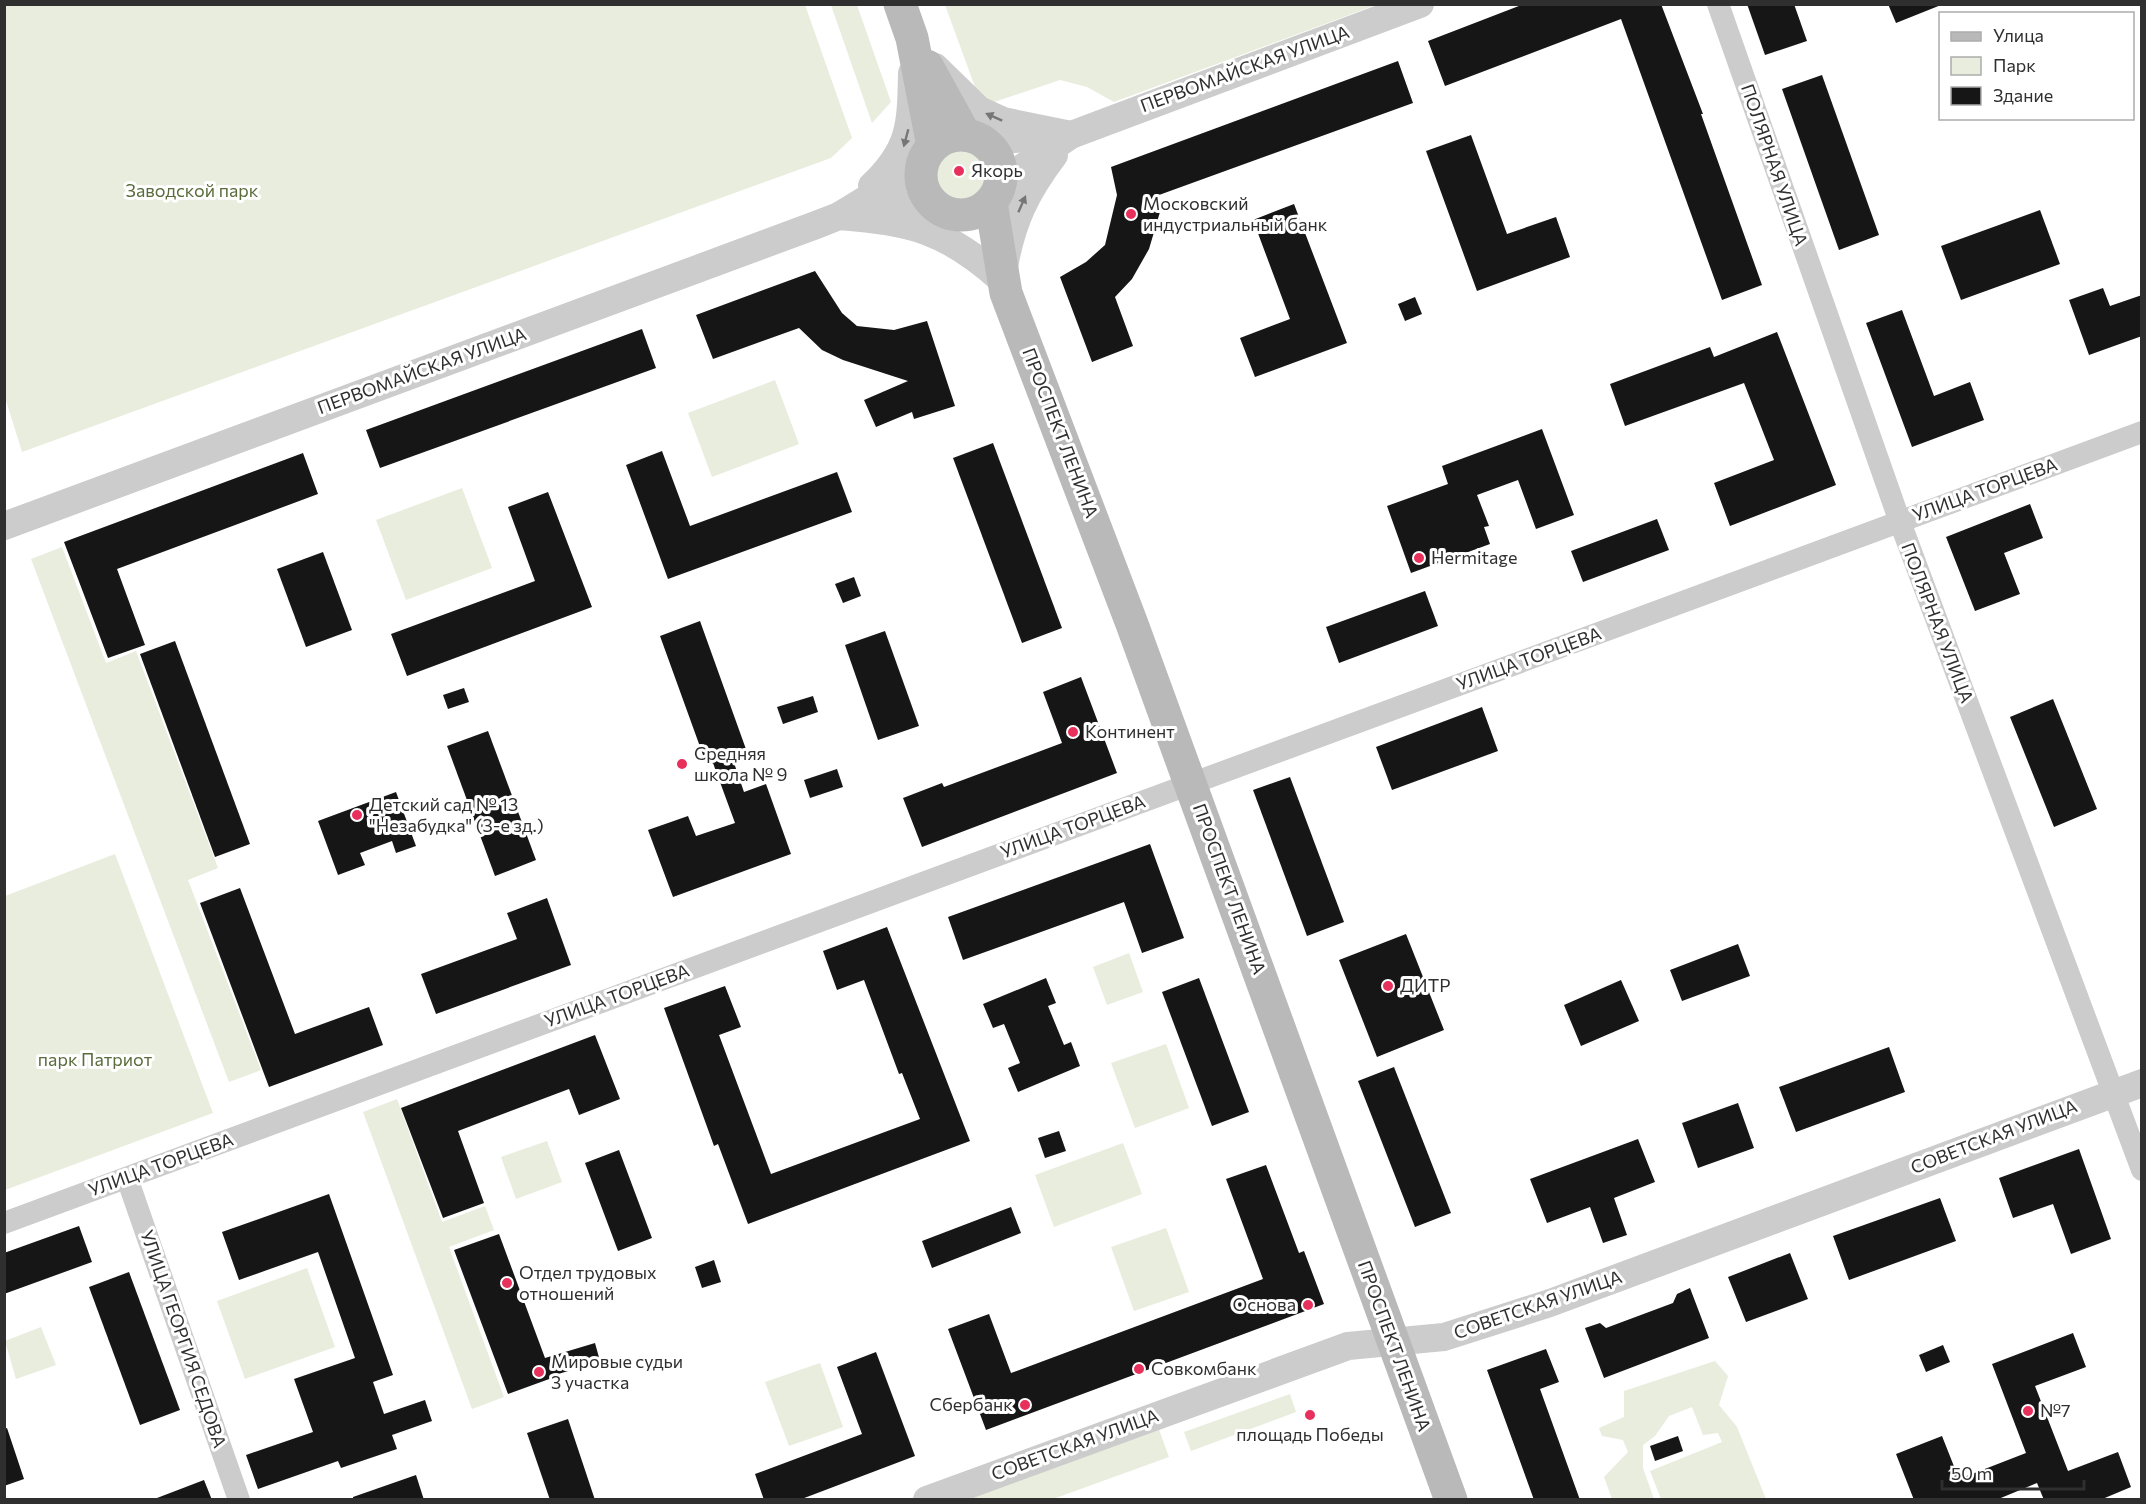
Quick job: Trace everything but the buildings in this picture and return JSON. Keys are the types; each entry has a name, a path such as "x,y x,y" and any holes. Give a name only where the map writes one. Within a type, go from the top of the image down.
{"main road":[{"path":"900,4 912,38 927,156 921,180 941,209 1002,280"},
{"path":"912,38 974,138 994,151 999,162 996,193 1002,280"},
{"path":"927,156 947,137 974,138"},
{"path":"941,209 965,216 978,212 996,193"},
{"name":"ПРОСПЕКТ ЛЕНИНА","path":"1002,280 1191,784 1451,1500"}],"street":[{"name":"ПЕРВОМАЙСКАЯ УЛИЦА","path":"1071,135 1420,4"},
{"name":"ПОЛЯРНАЯ УЛИЦА","path":"1718,4 1899,522 2142,1170"},
{"path":"912,38 955,89 979,110 1003,121 1071,135"},
{"path":"839,216 892,166 903,149 908,130 912,38"},
{"path":"974,138 1071,135"},
{"path":"996,193 1071,135"},
{"path":"839,216 905,223 932,231 956,243 1002,280 1014,222 1024,196 1071,135"},
{"path":"839,216 927,156"},
{"path":"839,216 941,209"},
{"name":"ПЕРВОМАЙСКАЯ УЛИЦА","path":"4,526 839,216"},
{"name":"УЛИЦА ТОРЦЕВА","path":"4,1223 2142,432"},
{"name":"СОВЕТСКАЯ УЛИЦА","path":"927,1500 1348,1346 1444,1337 1550,1303 2142,1083"},
{"name":"УЛИЦА ГЕОРГИЯ СЕДОВА","path":"127,1178 239,1500"}],"green space":[{"name":"Заводской парк","path":"4,5 805,5 852,138 831,158 22,452 4,394"},
{"path":"831,5 857,5 891,102 872,123"},
{"path":"945,5 1376,5 1114,102 1087,87 1060,80 982,106"},
{"path":"961,150 979,157 986,175 979,193 961,200 943,193 936,175 943,157"},
{"path":"775,380 799,444 712,477 688,413"},
{"path":"462,488 492,568 406,600 376,520"},
{"path":"62,547 106,663 136,651 218,868 188,880 261,1070 229,1082 31,559"},
{"name":"парк Патриот","path":"115,854 213,1113 5,1190 5,896"},
{"path":"1129,953 1143,992 1107,1005 1093,967"},
{"path":"1166,1044 1189,1108 1135,1128 1111,1063"},
{"path":"397,1099 442,1222 485,1206 494,1230 449,1247 504,1397 472,1409 363,1112"},
{"path":"547,1141 562,1182 516,1199 501,1157"},
{"path":"1123,1143 1142,1194 1054,1227 1035,1175"},
{"path":"1166,1228 1189,1292 1134,1311 1111,1247"},
{"path":"307,1268 335,1347 245,1379 217,1301"},
{"path":"41,1327 56,1365 16,1379 5,1341"},
{"path":"1715,1361 1728,1376 1719,1405 1737,1427 1766,1499 1661,1499 1650,1471 1722,1442 1718,1433 1703,1435 1692,1407 1669,1416 1655,1436 1643,1445 1643,1468 1654,1499 1612,1499 1604,1477 1628,1452 1623,1440 1602,1436 1599,1428 1624,1417 1624,1391"},
{"path":"820,1363 843,1427 789,1446 765,1382"},
{"path":"1290,1394 1296,1412 1191,1451 1184,1432"},
{"path":"1157,1424 1169,1457 1053,1499 952,1500"}],"place":[{"name":"Якорь","path":"959,171"},
{"name":"Московский индустриальный банк","path":"1131,214"},
{"name":"Hermitage","path":"1419,558"},
{"name":"Континент","path":"1073,732"},
{"name":"Средняя школа № 9","path":"682,764"},
{"name":"Детский сад № 13 \"Незабудка\" (3-е зд.)","path":"357,815"},
{"name":"ДИТР","path":"1388,986"},
{"name":"Отдел трудовых отношений","path":"507,1283"},
{"name":"Основа","path":"1308,1305"},
{"name":"Совкомбанк","path":"1139,1369"},
{"name":"Мировые судьи 3 участка","path":"539,1372"},
{"name":"Сбербанк","path":"1025,1405"},
{"name":"№7","path":"2028,1411"},
{"name":"площадь Победы","path":"1310,1415"}]}
